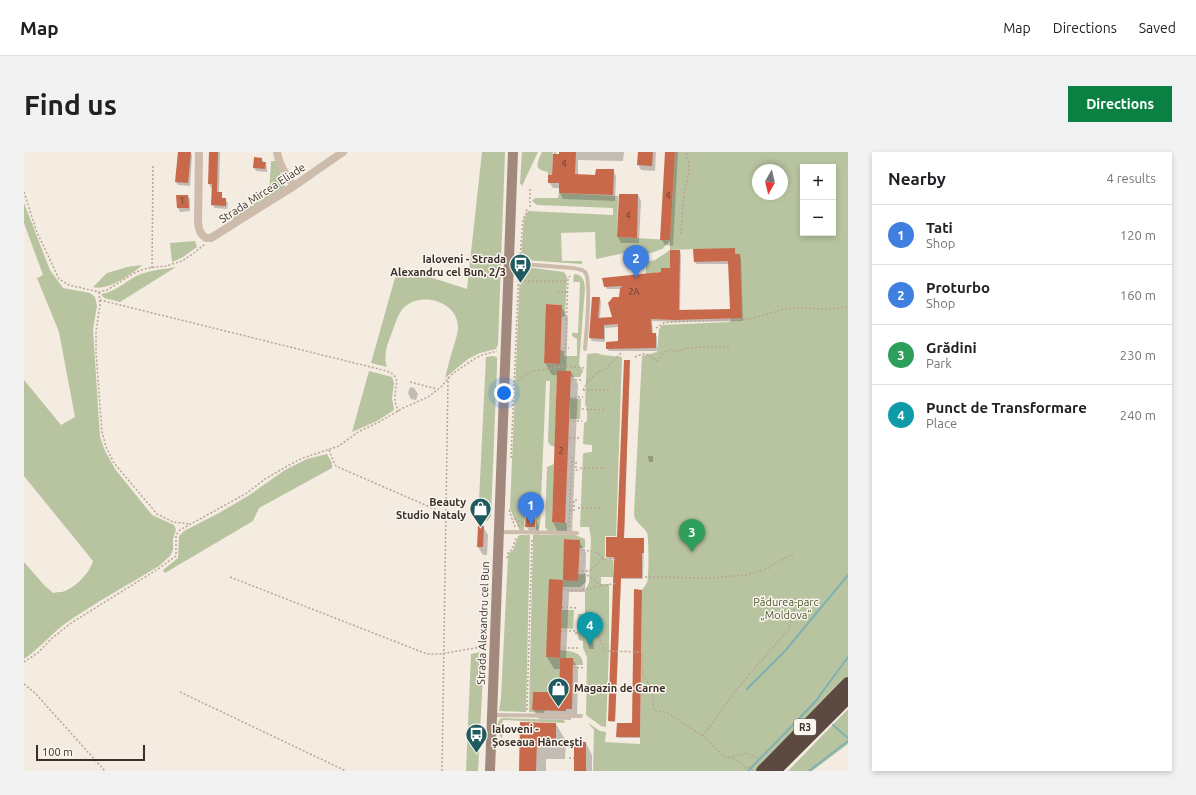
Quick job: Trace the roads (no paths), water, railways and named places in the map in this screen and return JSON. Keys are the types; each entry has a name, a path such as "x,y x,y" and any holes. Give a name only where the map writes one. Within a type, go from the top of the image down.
{"highway":[{"name":"R3","path":"762,771 848,683"},
{"name":"R3","path":"775,771 848,698"}],"main road":[{"name":"Strada Alexandru cel Bun","path":"490,771 505,348 514,152"}],"street":[{"name":"Strada Mircea Eliade","path":"199,152 199,229 201,235 206,238 212,238 294,186 343,152"},
{"path":"277,152 278,160 294,186"}],"lane":[{"path":"509,263 573,268 585,272 588,281 585,349"},
{"path":"498,532 577,533"},
{"path":"492,715 581,716"}],"waterway":[{"path":"747,689 785,651 848,575"},
{"path":"748,771 815,702 848,657"},
{"path":"833,725 848,738"},
{"path":"809,771 848,741"}],"place":[{"name":"Proturbo","path":"636,278"},
{"name":"Ialoveni - Strada Alexandru cel Bun, 2/3","path":"521,284"},
{"name":"Tati","path":"531,525"},
{"name":"Beauty Studio Nataly","path":"481,528"},
{"name":"Grădini","path":"692,552"},
{"name":"Punct de Transformare","path":"590,645"},
{"name":"Magazin de Carne","path":"558,708"},
{"name":"Ialoveni - Șoseaua Hâncești","path":"477,754"}],"park label":[{"name":"Pădurea-parc „Moldova”","path":"786,608"}]}
